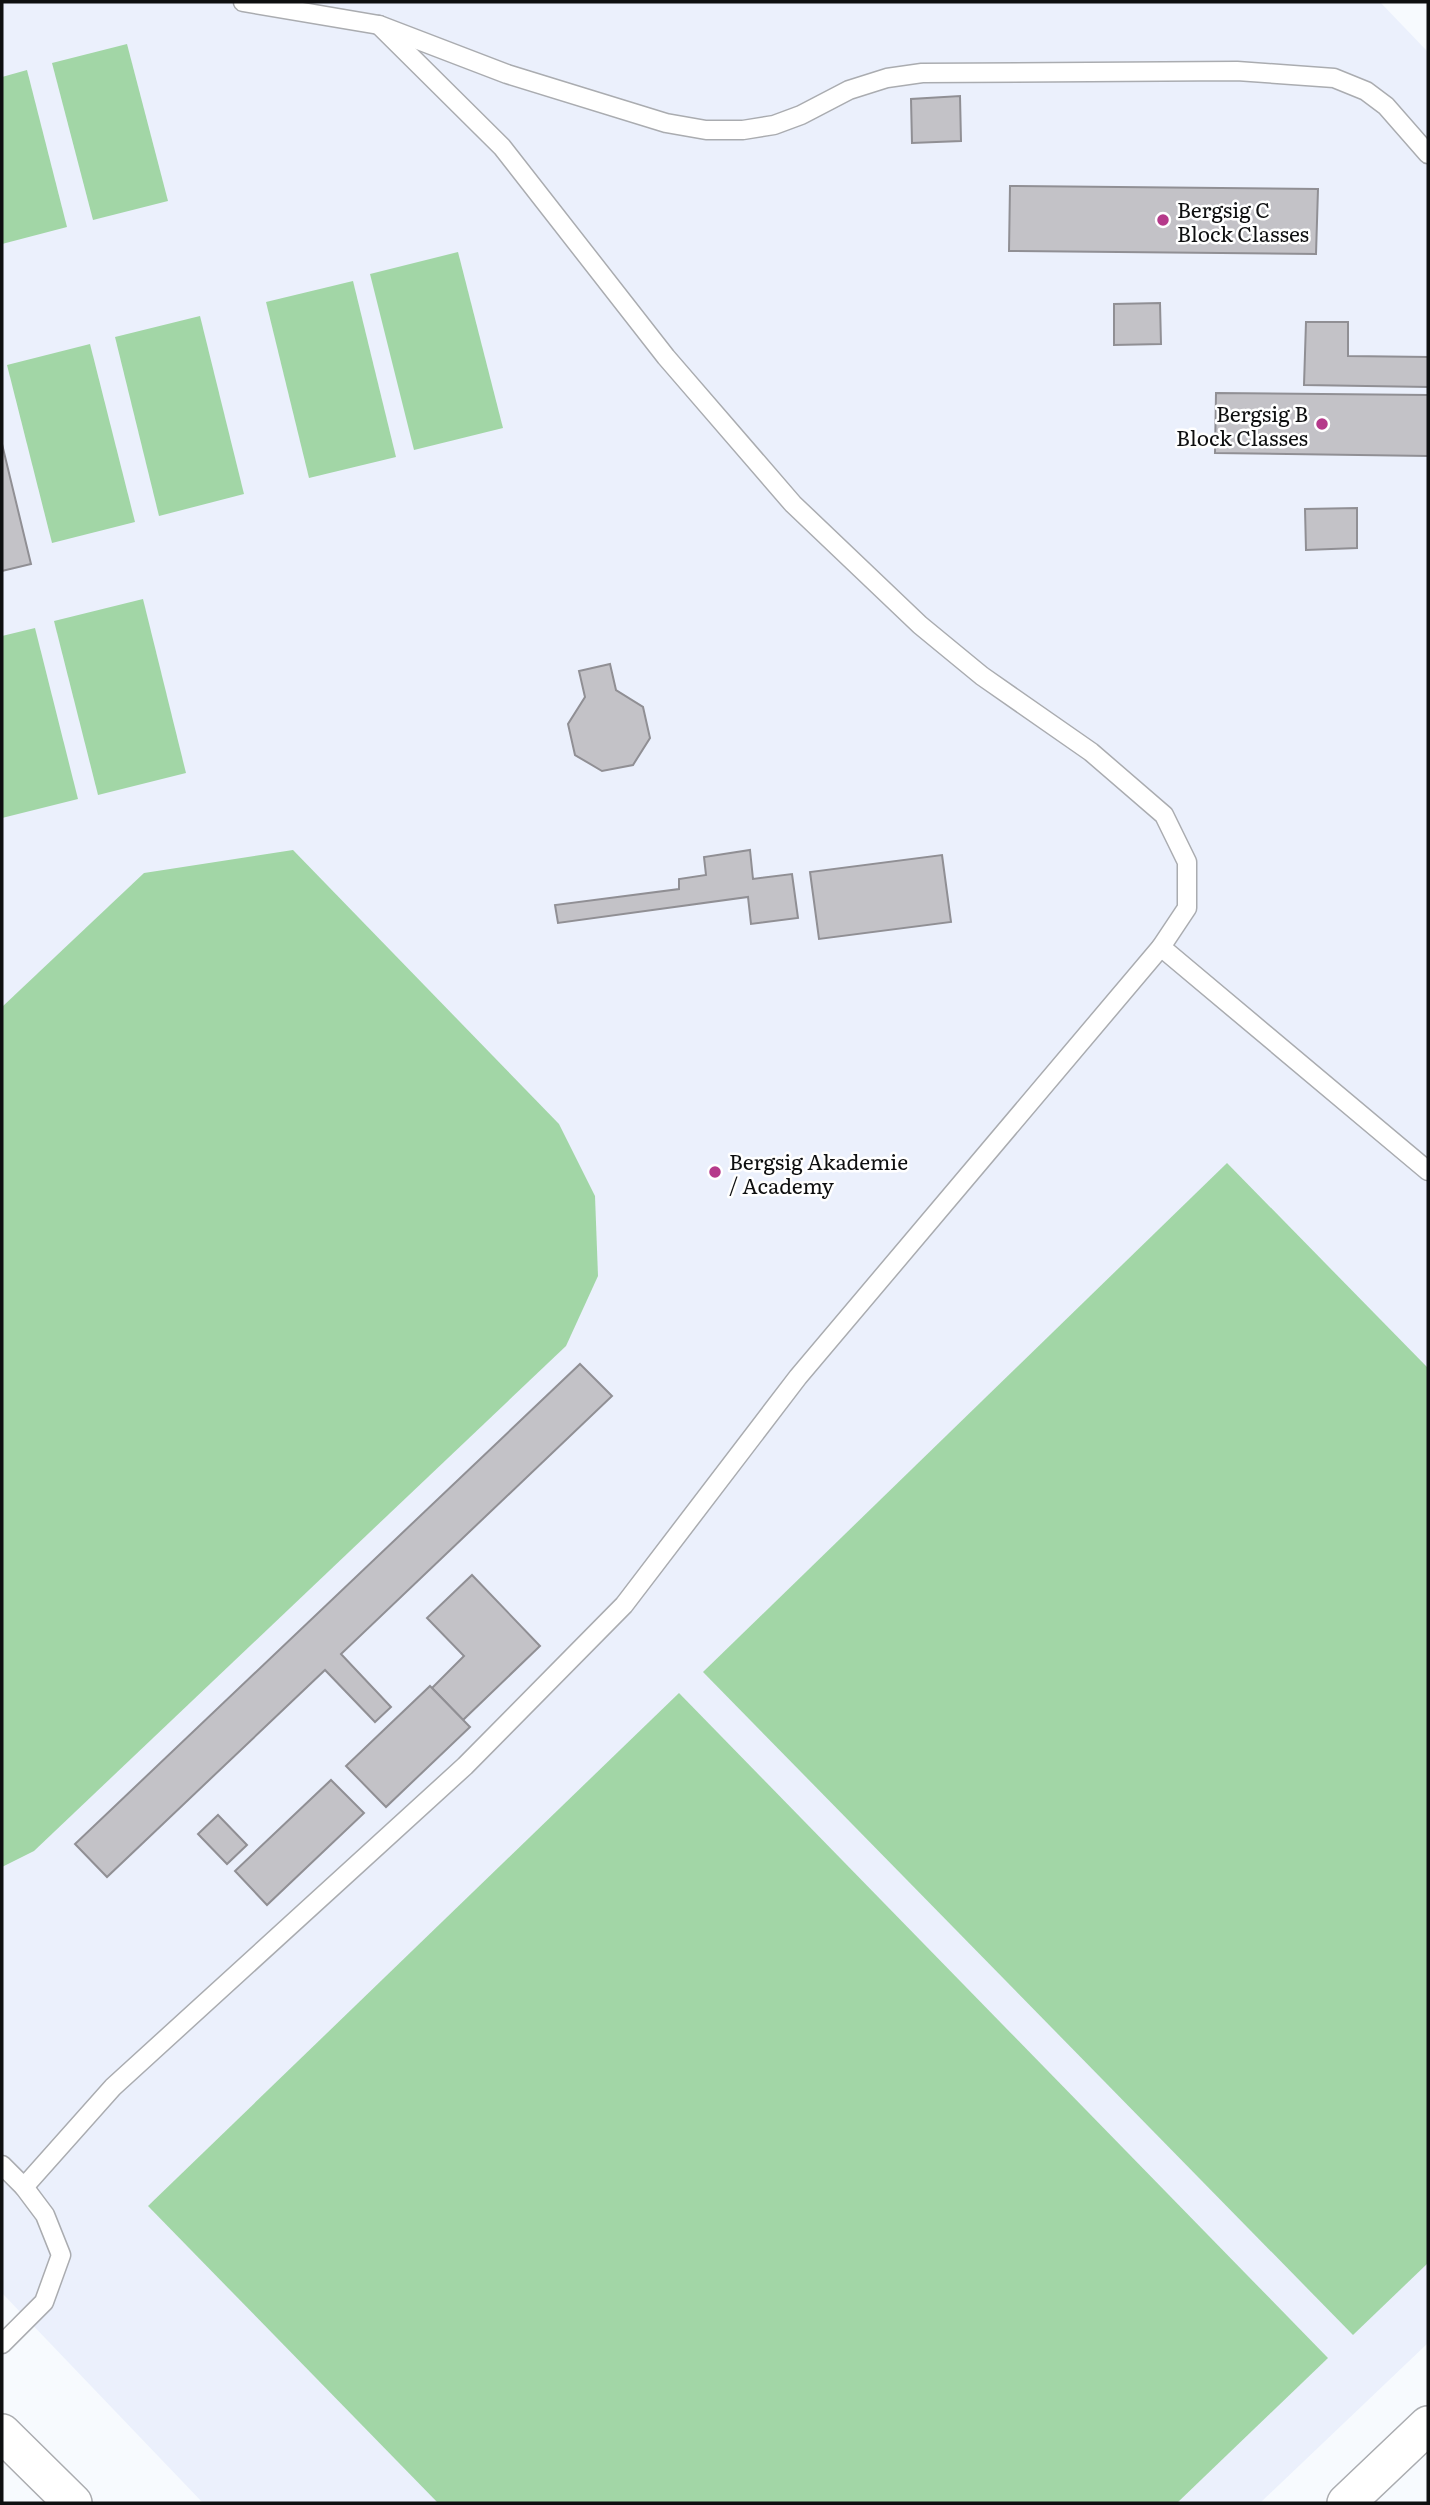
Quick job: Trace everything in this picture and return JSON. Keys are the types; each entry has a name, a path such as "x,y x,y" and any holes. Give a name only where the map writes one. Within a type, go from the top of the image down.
{"street":[{"path":"1346,2503 1428,2425"},
{"path":"2,2433 72,2503"}],"lane":[{"path":"243,2 379,25 507,74 666,124 706,130 743,130 774,125 802,115 849,90 887,78 922,73 1237,71 1334,78 1366,91 1386,106 1428,154"},
{"path":"24,2187 113,2087 465,1766 624,1605 798,1377 1161,947 1186,908 1187,862 1164,815 1091,752 982,676 920,625 793,504 657,347 502,147 379,25"},
{"path":"1161,947 1428,1171"},
{"path":"2,2165 24,2187 45,2215 61,2255 44,2302 2,2344"}],"shaded area":[{"name":"Bergsig Akademie / Academy","path":"2,2 1380,2 1428,52 1428,2343 1260,2503 203,2503 2,2293"}],"green space":[{"path":"127,44 168,201 93,220 52,63"},
{"path":"27,70 67,227 2,244 2,77"},
{"path":"458,252 503,428 414,450 370,274"},
{"path":"353,281 396,457 309,478 266,302"},
{"path":"200,316 244,494 159,516 115,337"},
{"path":"90,344 135,522 52,543 7,365"},
{"path":"143,599 186,773 98,795 54,621"},
{"path":"35,628 78,799 2,818 2,636"},
{"path":"293,850 559,1124 595,1196 598,1276 566,1346 34,1851 2,1867 2,1007 144,873"},
{"path":"1227,1163 1428,1368 1428,2263 1353,2335 703,1672"},
{"path":"679,1693 1328,2358 1177,2503 438,2503 148,2206"}],"building":[{"path":"960,96 961,141 912,143 911,99"},
{"name":"Bergsig C Block Classes","path":"1010,186 1318,189 1316,254 1009,251"},
{"path":"1160,303 1161,344 1114,345 1114,304"},
{"path":"1306,322 1348,322 1348,356 1428,357 1428,387 1304,385"},
{"name":"Bergsig B Block Classes","path":"1216,393 1428,395 1428,456 1215,453"},
{"path":"2,444 31,564 2,571"},
{"path":"1357,508 1357,548 1306,550 1305,509"},
{"path":"610,664 616,690 643,707 650,738 633,765 602,771 575,755 568,724 585,697 579,671"},
{"path":"750,850 753,879 792,874 798,918 751,924 748,897 558,923 555,905 679,889 679,879 706,875 704,857"},
{"path":"942,855 951,922 819,939 810,872"},
{"path":"580,1364 612,1396 341,1654 391,1707 375,1722 325,1670 107,1877 75,1844"},
{"path":"472,1575 540,1646 463,1720 432,1688 464,1656 427,1618"},
{"path":"430,1686 470,1727 386,1807 346,1766"},
{"path":"331,1780 364,1813 267,1905 235,1871"},
{"path":"218,1815 247,1845 227,1864 198,1834"}],"place":[{"name":"Bergsig C Block Classes","path":"1163,220"},
{"name":"Bergsig B Block Classes","path":"1322,424"},
{"name":"Bergsig Akademie / Academy","path":"715,1172"}]}
